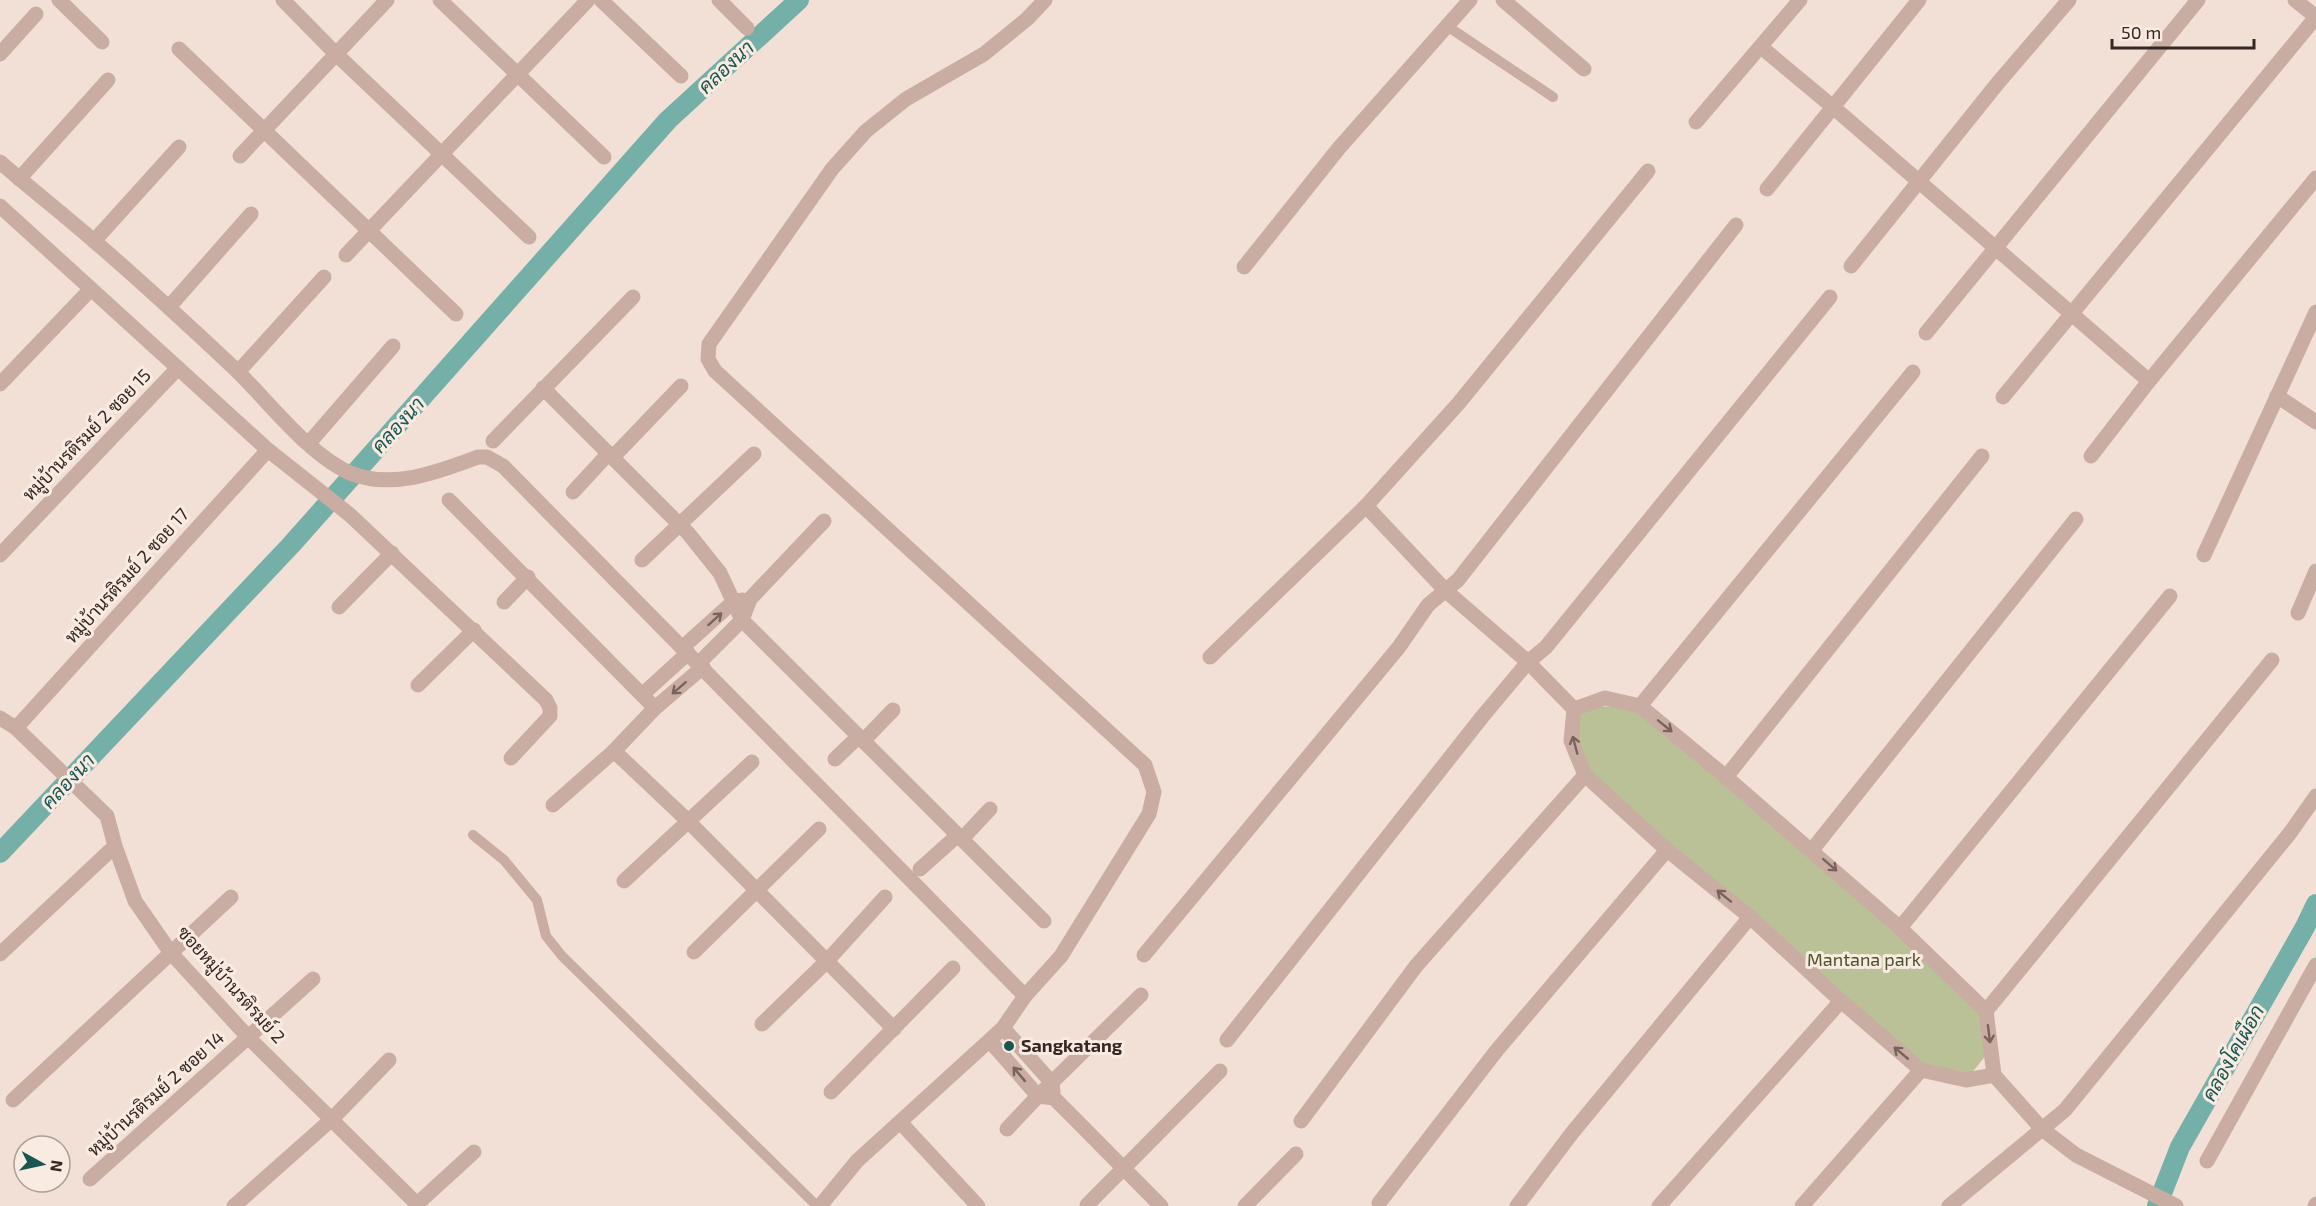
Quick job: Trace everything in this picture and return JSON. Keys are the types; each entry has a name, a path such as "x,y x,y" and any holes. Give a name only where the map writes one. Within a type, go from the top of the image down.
{"street":[{"path":"59,0 102,42"},
{"path":"283,0 336,54 529,237"},
{"path":"240,156 387,0"},
{"path":"441,0 604,157"},
{"path":"346,255 588,0"},
{"path":"601,0 681,76"},
{"path":"719,0 747,28"},
{"path":"1244,267 1339,148 1470,0"},
{"path":"1503,0 1584,69"},
{"path":"1696,122 1800,0"},
{"path":"1767,189 1919,0"},
{"path":"1851,266 1997,84 2069,0"},
{"path":"1926,333 2198,0"},
{"path":"2003,398 2316,17 2295,0"},
{"path":"819,1206 857,1161 1003,1028 1025,996 1067,948 1149,814 1154,792 1145,765 715,371 708,359 709,344 832,169 866,130 906,99 984,54 1027,19 1039,2"},
{"path":"0,54 36,14"},
{"path":"1761,47 2149,381"},
{"path":"179,49 456,314"},
{"path":"19,179 108,80"},
{"path":"94,241 179,147"},
{"path":"0,162 169,307 327,459 351,473 398,480 418,477 478,457 487,457 503,466 1025,996"},
{"path":"1210,657 1366,506 1458,404 1648,171"},
{"path":"2091,456 2149,381 2316,178"},
{"path":"2,213 91,289 268,450 350,515 546,700 550,708 550,716 511,758"},
{"path":"169,307 250,214"},
{"path":"1144,955 1399,647 1428,605 1458,580 1736,225"},
{"path":"238,372 324,277"},
{"path":"0,384 91,289"},
{"path":"493,441 633,297"},
{"path":"1227,1040 1528,662 1546,646 1830,297"},
{"path":"2204,555 2316,312"},
{"path":"309,444 393,346"},
{"name":"หมู่บ้านรติรมย์ 2 ซอย 15","path":"0,555 178,368"},
{"path":"1640,706 1912,372"},
{"path":"573,492 681,386"},
{"path":"543,388 680,524 720,573 742,620 1044,921"},
{"path":"2277,396 2316,422"},
{"name":"หมู่บ้านรติรมย์ 2 ซอย 17","path":"15,728 268,450"},
{"path":"642,560 754,454"},
{"path":"1726,777 1982,456"},
{"path":"449,500 528,577 655,708"},
{"path":"1366,506 1446,591 1528,662 1574,709 1572,741 1585,776 1667,850 1750,917 1841,1001 1921,1070 1966,1080 1994,1075"},
{"path":"1812,850 2076,519"},
{"path":"643,694 742,620 750,599 824,521"},
{"path":"339,607 392,553"},
{"path":"2298,613 2316,571"},
{"path":"504,602 528,577"},
{"path":"1900,928 2170,596"},
{"path":"553,805 614,751 655,708 734,602 750,599"},
{"path":"418,685 474,630"},
{"path":"1986,1011 2272,660"},
{"path":"1574,709 1605,698 1640,706 1812,850 1900,928 1986,1011 1994,1075 2042,1129 2076,1155 2176,1206"},
{"path":"835,759 893,710"},
{"name":"ซอยหมู่บ้านรติรมย์ 2","path":"0,718 15,728 107,816 135,901 171,953 248,1037 418,1205"},
{"path":"614,751 687,820 894,1029"},
{"path":"624,881 752,762"},
{"path":"1301,1121 1416,966 1585,776"},
{"path":"1949,1206 2065,1110 2290,833 2316,796"},
{"path":"920,869 990,809"},
{"path":"693,952 819,829"},
{"path":"0,954 115,846"},
{"path":"1379,1203 1497,1050 1667,850"},
{"path":"13,1100 231,897"},
{"path":"762,1024 827,961 885,897"},
{"path":"1518,1206 1572,1133 1750,917"},
{"path":"2207,1161 2316,965"},
{"path":"831,1092 953,968"},
{"name":"หมู่บ้านรติรมย์ 2 ซอย 14","path":"90,1179 313,979"},
{"path":"1007,1129 1038,1095 1053,1090 1141,995"},
{"path":"1659,1206 1841,1001"},
{"path":"1003,1028 1053,1090 1161,1206"},
{"path":"990,1041 1038,1095"},
{"path":"234,1206 332,1119 389,1060"},
{"path":"1802,1206 1921,1070"},
{"path":"1087,1205 1220,1071"},
{"path":"900,1122 978,1206"},
{"path":"418,1205 474,1152"},
{"path":"1245,1206 1296,1154"}],"lane":[{"path":"1447,26 1553,97"},
{"path":"473,835 504,860 537,900 546,936 562,956 819,1206"}],"green space":[{"name":"Mantana park","path":"1640,706 1986,1011 1991,1049 1966,1080 1921,1070 1588,771 1571,741 1583,707"}],"waterway":[{"name":"คลองนา","path":"0,853 291,545 668,120 799,0"},
{"name":"คลองโคเผือก","path":"2157,1206 2180,1147 2316,904"}],"place":[{"name":"Sangkatang","path":"1009,1046"}]}
